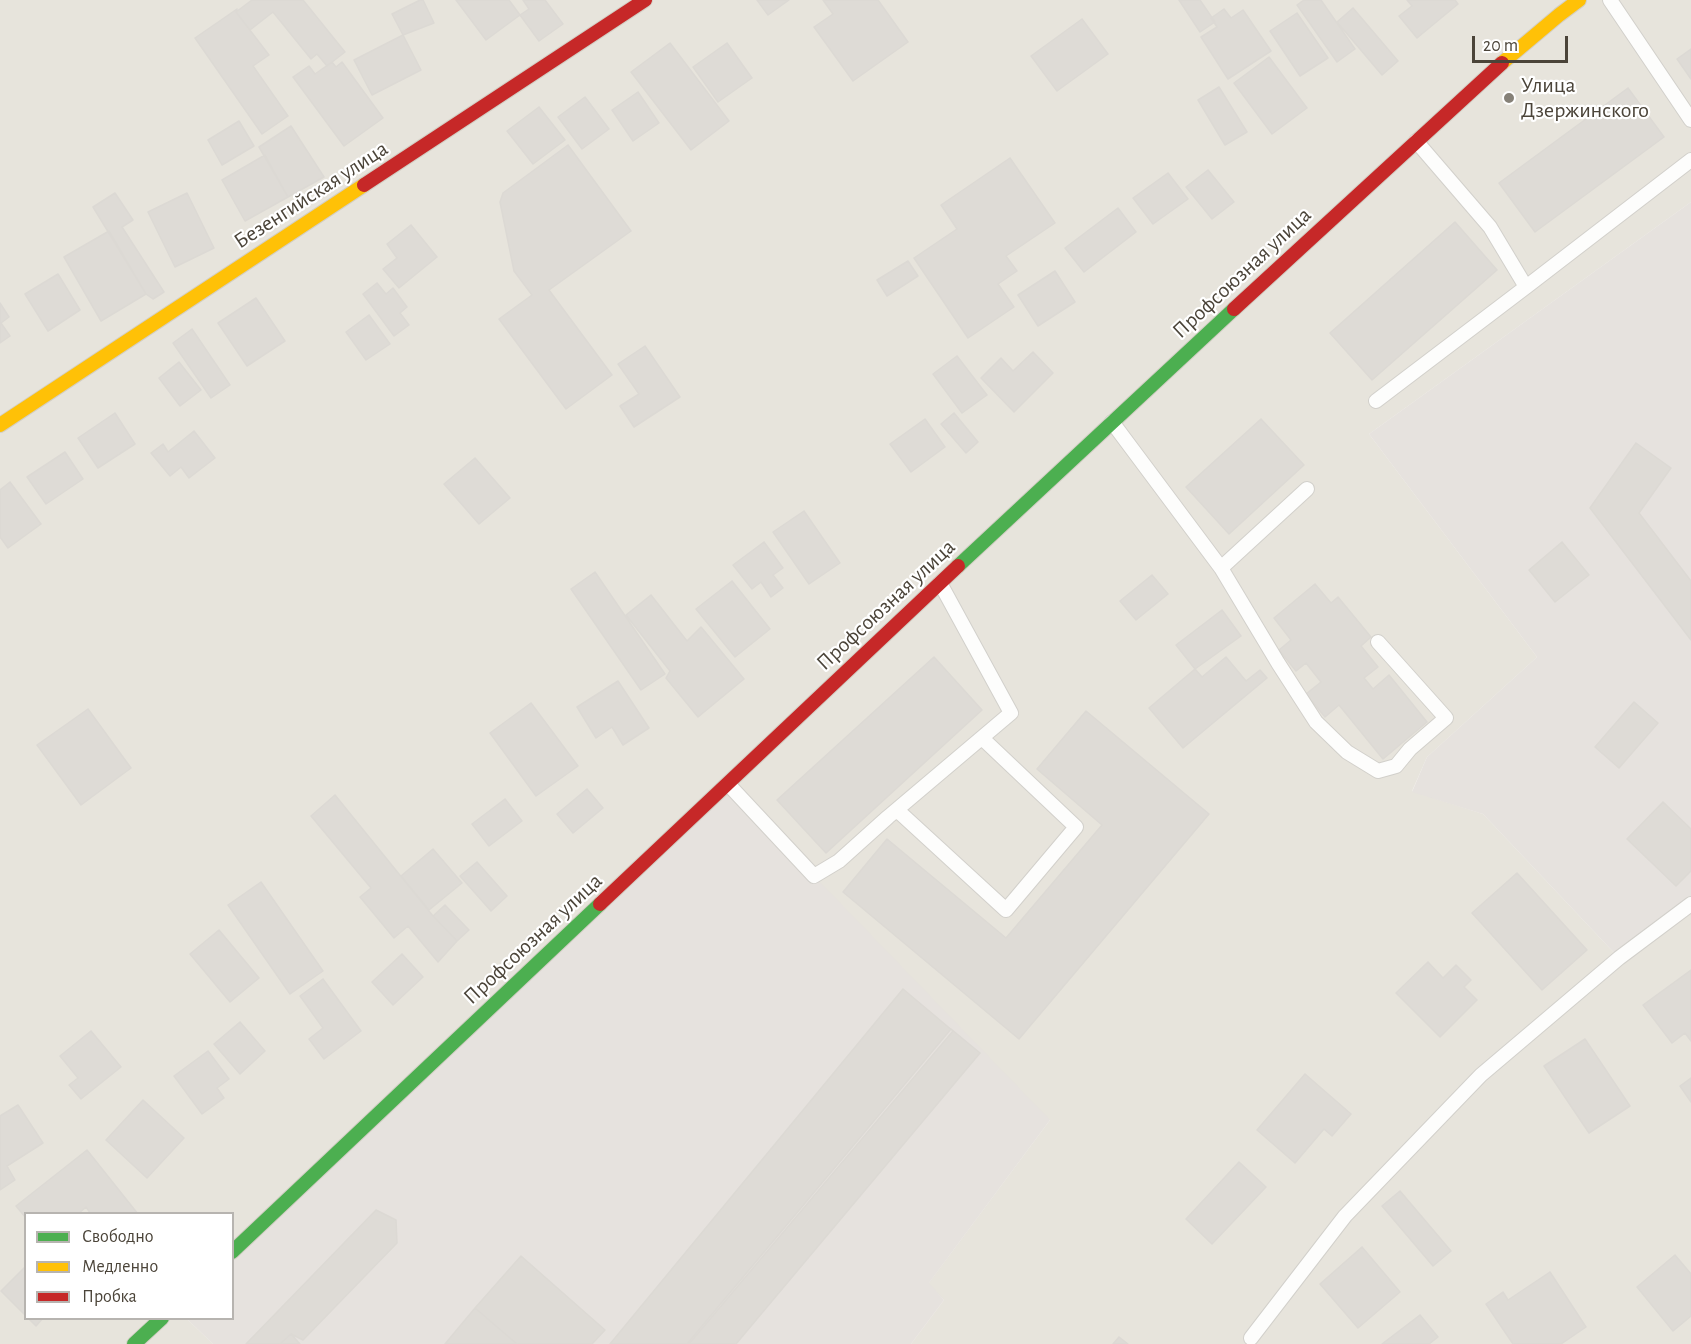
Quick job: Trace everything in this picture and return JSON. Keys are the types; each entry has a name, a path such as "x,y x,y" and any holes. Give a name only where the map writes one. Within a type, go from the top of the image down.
{"street":[{"name":"Безенгийская улица","path":"0,425 645,0"},
{"name":"Профсоюзная улица","path":"234,1250 1112,422 1490,74 1579,0"},
{"path":"134,1344 160,1320"}],"lane":[{"path":"1610,0 1691,120"},
{"path":"1416,141 1490,227 1526,287"},
{"path":"1376,401 1691,160"},
{"path":"1112,422 1221,568 1316,722 1347,752 1377,771 1396,766 1410,749 1446,718 1378,642"},
{"path":"1221,568 1306,489"},
{"path":"728,784 814,876 839,861 1011,713 940,583"},
{"path":"897,810 1006,910 1076,827 982,738"},
{"path":"1251,1338 1345,1216 1481,1075 1619,958 1691,904"}],"shaded area":[{"path":"0,0 1691,0 1691,202 1369,434 1537,657 1427,757 1412,791 1483,814 1619,958 1691,904 1691,1344 911,1344 944,1300 928,1284 1050,1120 234,1252 234,1212 24,1212 24,1320 188,1320 213,1344 0,1344"},
{"path":"1691,202 1691,904 1619,958 1483,814 1412,792 1427,757 1537,657 1369,434"},
{"path":"728,784 1050,1120 929,1283 944,1300 911,1344 213,1344 188,1320 234,1320 234,1251"}],"building":[{"path":"252,0 303,0 345,52 327,66 317,54 311,59 273,12 250,30 236,12"},
{"path":"423,0 434,23 403,35 392,14"},
{"path":"456,0 509,0 520,15 486,40"},
{"path":"523,0 545,0 563,24 539,41 520,15 529,9"},
{"path":"757,0 789,0 768,15"},
{"path":"823,0 878,0 908,42 853,81 814,27 833,14"},
{"path":"1179,0 1200,0 1215,22 1200,32"},
{"path":"1304,0 1321,0 1355,49 1337,62 1297,5"},
{"path":"1407,0 1455,0 1458,4 1417,38 1399,16 1412,6"},
{"path":"1353,8 1398,61 1382,75 1337,22"},
{"path":"237,9 236,12 269,55 253,66 288,116 262,134 195,38"},
{"path":"1224,9 1231,18 1243,10 1271,51 1228,79 1201,37 1217,27 1211,18"},
{"path":"1297,13 1328,58 1300,76 1270,31"},
{"path":"1082,19 1108,54 1057,91 1031,56"},
{"path":"403,35 421,70 372,95 354,60"},
{"path":"670,43 729,121 691,150 631,72"},
{"path":"727,43 752,78 718,102 693,67"},
{"path":"1691,49 1691,79 1677,59"},
{"path":"1269,57 1307,108 1272,134 1234,83"},
{"path":"332,62 336,67 342,62 383,118 344,146 293,77 309,66 315,74"},
{"path":"1219,87 1247,132 1225,145 1198,100"},
{"path":"1628,88 1664,137 1535,232 1499,183"},
{"path":"638,92 659,123 633,141 612,110"},
{"path":"585,97 609,129 582,149 558,117"},
{"path":"539,107 565,140 533,164 507,131"},
{"path":"239,121 254,146 222,165 208,140"},
{"path":"291,126 324,177 288,197 259,147"},
{"path":"568,145 631,231 549,290 612,375 566,409 499,319 532,295 514,271 500,202 503,193"},
{"path":"265,155 288,197 245,221 222,180"},
{"path":"1010,158 1055,223 1006,256 1017,271 998,284 1014,307 968,338 914,258 957,229 941,205"},
{"path":"1208,170 1234,202 1212,219 1186,187"},
{"path":"1168,173 1188,199 1153,224 1133,198"},
{"path":"115,193 133,220 122,227 164,292 153,299 146,294 93,207"},
{"path":"187,193 214,248 175,267 148,212"},
{"path":"1118,208 1136,232 1084,272 1065,248"},
{"path":"1455,222 1497,270 1372,380 1330,333"},
{"path":"411,225 437,257 399,288 383,269 397,258 387,244"},
{"path":"109,231 146,294 101,321 64,257"},
{"path":"908,261 918,276 887,296 877,280"},
{"path":"1055,271 1075,302 1038,326 1018,295"},
{"path":"58,274 80,310 48,331 25,294"},
{"path":"377,283 386,294 393,288 407,307 400,313 409,325 394,336 363,294"},
{"path":"256,298 285,341 247,366 218,323"},
{"path":"0,303 9,317 1,323 10,336 0,343"},
{"path":"369,315 390,344 366,360 346,332"},
{"path":"192,329 230,385 211,398 173,343"},
{"path":"645,346 680,397 634,427 620,406 639,394 618,364"},
{"path":"1033,352 1053,373 1014,412 981,378 1001,358 1013,371"},
{"path":"957,356 987,395 962,413 933,374"},
{"path":"179,362 201,390 180,406 159,378"},
{"path":"115,413 135,444 98,468 78,438"},
{"path":"954,413 978,442 966,453 941,424"},
{"path":"925,419 945,447 911,472 890,444"},
{"path":"1261,419 1304,465 1229,534 1186,487"},
{"path":"194,431 215,458 189,478 181,467 170,476 151,453 163,444 168,452"},
{"path":"1636,443 1671,468 1639,513 1691,581 1691,640 1590,508"},
{"path":"65,452 83,479 46,504 27,477"},
{"path":"475,458 510,498 479,524 444,484"},
{"path":"10,482 41,524 8,548 0,537 0,490"},
{"path":"804,511 840,563 809,584 773,532"},
{"path":"764,542 783,568 773,575 783,588 771,597 761,582 752,589 733,565"},
{"path":"1562,542 1589,575 1555,602 1529,570"},
{"path":"595,572 665,674 641,690 571,589"},
{"path":"1152,575 1168,594 1136,620 1120,601"},
{"path":"732,581 770,629 735,657 696,609"},
{"path":"1315,584 1331,603 1338,597 1371,637 1361,646 1378,667 1364,678 1373,689 1389,675 1427,722 1383,759 1339,705 1325,717 1306,694 1321,682 1306,663 1296,671 1279,650 1291,640 1274,618"},
{"path":"651,595 687,641 701,627 744,679 698,717 666,678 670,671 626,615"},
{"path":"1222,610 1241,636 1195,669 1176,645"},
{"path":"934,657 982,710 826,853 777,800"},
{"path":"1226,657 1246,681 1260,670 1267,678 1183,748 1149,708 1195,669 1202,677"},
{"path":"618,681 649,728 623,745 612,727 596,738 577,707"},
{"path":"1634,702 1658,723 1619,768 1595,747"},
{"path":"531,703 578,766 536,796 490,733"},
{"path":"88,709 131,768 81,805 37,745"},
{"path":"1086,711 1209,814 1019,1039 843,892 887,839 1006,938 1102,825 1037,769"},
{"path":"587,789 603,808 573,833 557,814"},
{"path":"335,795 433,916 457,941 438,962 408,926 394,938 360,897 371,888 311,816"},
{"path":"505,799 522,821 489,846 472,824"},
{"path":"1663,802 1691,829 1691,871 1676,886 1627,839"},
{"path":"433,849 462,883 429,910 401,876"},
{"path":"477,862 507,896 491,911 460,876"},
{"path":"1517,873 1587,950 1542,990 1472,913"},
{"path":"261,882 323,971 290,994 228,905"},
{"path":"445,905 469,930 457,941 433,916"},
{"path":"219,930 259,978 230,1002 190,954"},
{"path":"402,954 423,977 393,1005 372,982"},
{"path":"1428,962 1443,978 1456,965 1471,980 1464,987 1477,1000 1440,1037 1396,993"},
{"path":"1691,970 1691,1041 1685,1033 1672,1043 1643,1005"},
{"path":"323,979 361,1031 324,1059 309,1039 323,1028 300,996"},
{"path":"903,989 953,1031 689,1344 610,1344"},
{"path":"240,1022 265,1051 240,1074 214,1044"},
{"path":"951,1029 980,1053 736,1344 687,1344"},
{"path":"91,1031 121,1067 81,1099 69,1085 78,1078 60,1056"},
{"path":"1585,1039 1630,1106 1589,1133 1544,1066"},
{"path":"208,1051 229,1079 217,1088 224,1098 202,1114 174,1076"},
{"path":"1305,1074 1351,1114 1332,1136 1324,1129 1295,1163 1257,1130"},
{"path":"1691,1078 1691,1102 1680,1086"},
{"path":"143,1100 184,1138 147,1178 106,1140"},
{"path":"18,1105 43,1143 7,1166 15,1180 0,1190 0,1116"},
{"path":"87,1150 136,1212 90,1212 86,1207 80,1212 24,1212 24,1216 16,1206"},
{"path":"1239,1162 1266,1187 1212,1244 1186,1219"},
{"path":"1400,1191 1451,1251 1433,1266 1382,1206"},
{"path":"376,1210 396,1220 397,1243 303,1340 291,1334 280,1344 246,1344"},
{"path":"1362,1247 1400,1292 1358,1328 1320,1284"},
{"path":"1675,1255 1691,1274 1691,1316 1673,1331 1637,1287"},
{"path":"521,1256 605,1330 592,1344 517,1344 475,1308"},
{"path":"24,1268 24,1314 1,1291"},
{"path":"1550,1272 1586,1327 1561,1344 1513,1344 1486,1304 1503,1292 1508,1300"},
{"path":"475,1308 517,1344 445,1344"},
{"path":"1420,1315 1438,1337 1429,1344 1382,1344"},
{"path":"30,1320 41,1320 36,1326"},
{"path":"291,1334 300,1344 280,1344"},
{"path":"1119,1337 1128,1344 1113,1344"}],"traffic: fast":[{"path":"958,566 1234,309"},
{"path":"234,1250 600,904"},
{"path":"134,1344 160,1320"}],"traffic: slow":[{"path":"1502,63 1579,0"},
{"path":"0,425 364,185"}],"traffic: jam":[{"path":"364,185 645,0"},
{"path":"1234,309 1502,63"},
{"path":"600,904 958,566"}],"place":[{"name":"Улица Дзержинского","path":"1509,98"}]}
